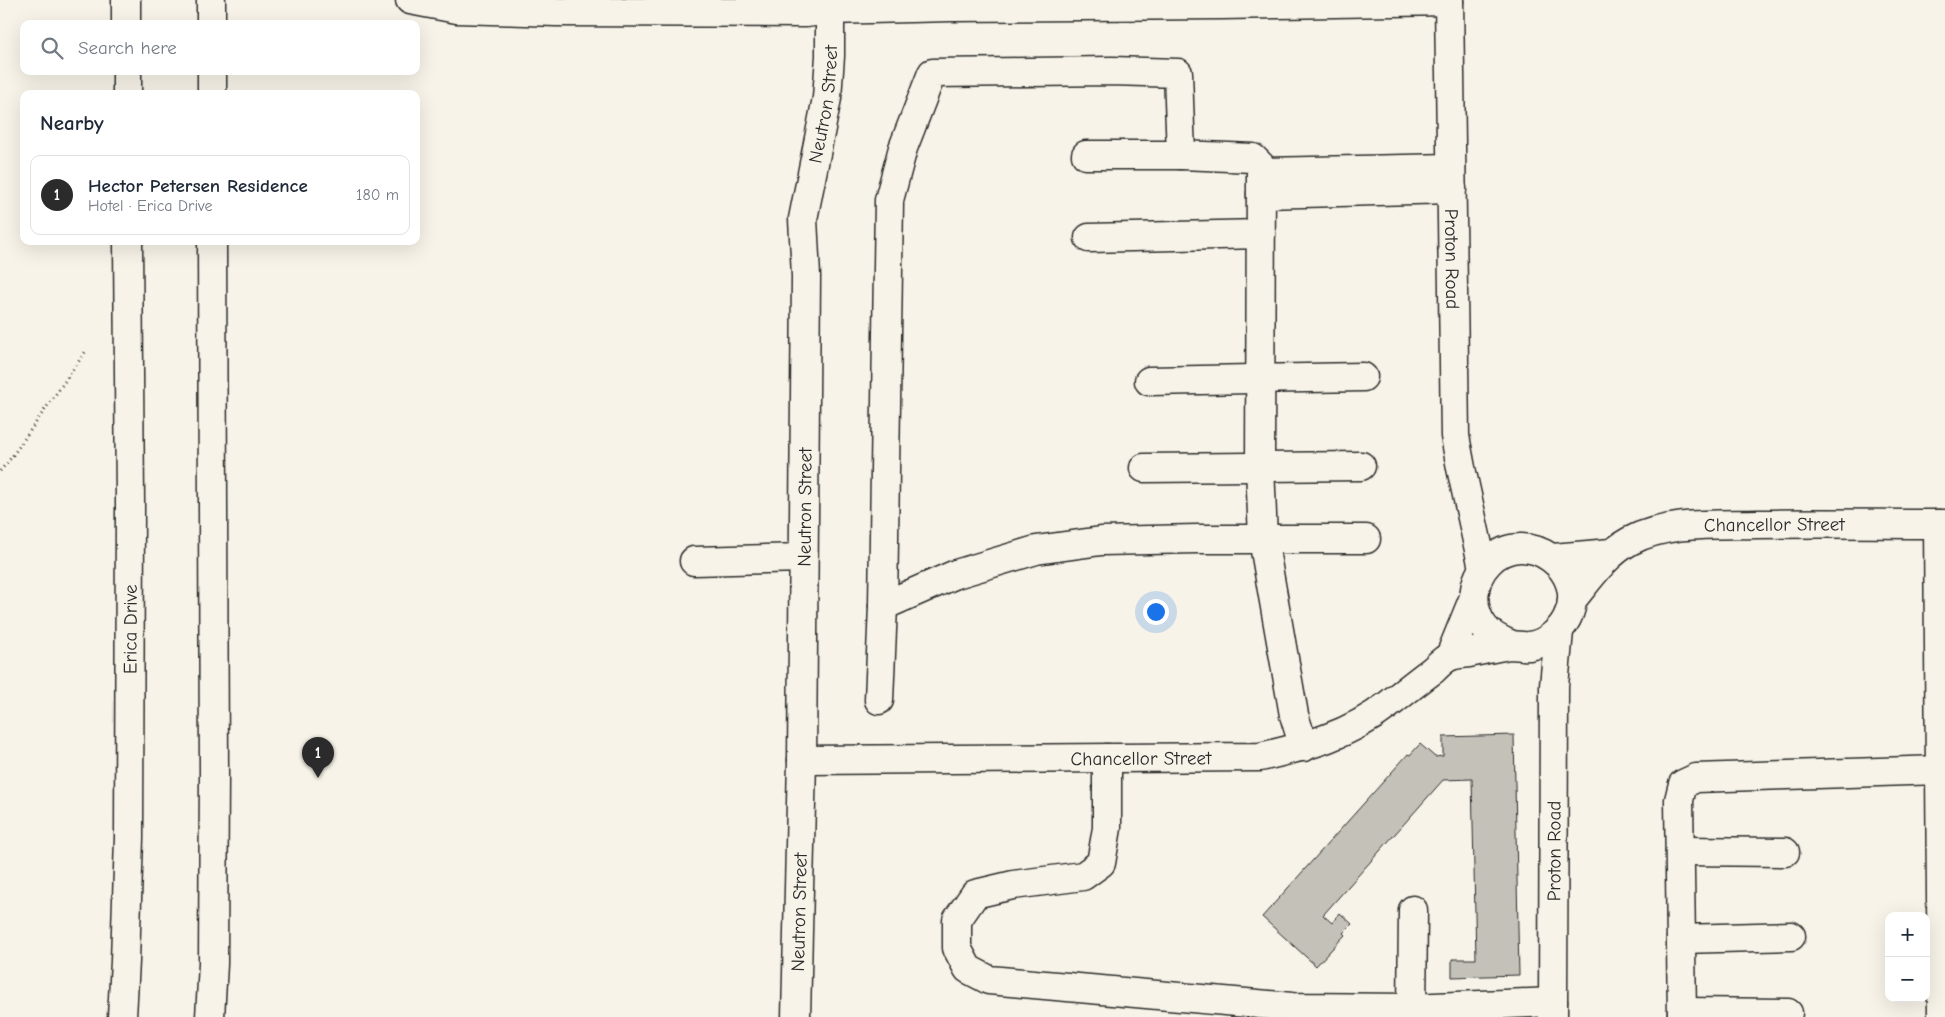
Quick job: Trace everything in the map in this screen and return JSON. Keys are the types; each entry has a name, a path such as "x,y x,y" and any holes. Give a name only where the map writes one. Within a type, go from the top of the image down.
{"street":[{"path":"126,0 126,20"},
{"path":"211,0 211,20"},
{"path":"410,0 457,9 556,12 806,13 830,5 1449,1"},
{"name":"Proton Road","path":"1449,1 1455,436 1483,568"},
{"name":"Neutron Street","path":"796,1017 802,760 806,276 803,219 826,98 830,56 830,5"},
{"path":"880,700 889,200 903,148 932,73 1112,71 1178,73 1181,155"},
{"path":"126,75 127,90"},
{"path":"212,75 212,90"},
{"path":"1086,155 1181,155 1253,158 1261,166 1259,379 1260,466 1264,538 1294,715 1304,747"},
{"path":"1261,183 1452,179"},
{"path":"1089,238 1261,234"},
{"name":"Erica Drive","path":"123,1013 129,838 130,503 128,245"},
{"path":"210,1017 213,964 214,781 212,245"},
{"path":"1149,381 1364,377"},
{"path":"1144,468 1361,466"},
{"path":"1472,517 1524,548"},
{"name":"Chancellor Street","path":"1572,600 1611,553 1630,541 1652,531 1700,525 1856,522 1942,524"},
{"path":"1942,524 1940,770 1942,1017"},
{"path":"883,606 956,574 1036,550 1101,541 1264,538 1366,539"},
{"path":"1524,548 1539,550 1564,569 1570,583 1572,600 1568,617 1558,631 1545,641 1521,646 1497,638 1484,627 1476,612 1474,597 1476,582 1483,568 1494,557 1508,550 1524,548"},
{"name":"Chancellor Street","path":"1552,558 1611,553"},
{"path":"694,561 803,558"},
{"name":"Chancellor Street","path":"802,760 1260,757 1304,747 1341,734 1386,706 1450,656 1474,597"},
{"name":"Proton Road","path":"1553,1010 1554,686 1558,631"},
{"path":"1521,646 1554,686"},
{"name":"Chancellor Street","path":"1450,656 1521,646"},
{"path":"1107,758 1107,828 1101,863 1083,876 1013,885 975,894 957,920 956,948 968,968 989,980 1292,1007 1411,1012 1553,1010"},
{"path":"1788,1013 1682,1015 1679,800 1683,784 1696,778 1940,770"},
{"path":"1680,851 1785,852"},
{"path":"1411,1012 1412,910"},
{"path":"1681,939 1791,936"}],"path":[{"path":"0,471 86,351"}],"building":[{"path":"1514,735 1519,975 1452,977 1452,959 1476,959 1472,779 1443,780 1323,915 1332,923 1340,913 1352,924 1343,933 1345,935 1316,966 1262,917 1408,754 1410,755 1420,744 1435,757 1443,756 1443,737"}],"place":[{"name":"Hector Petersen Residence","path":"318,778"}]}
